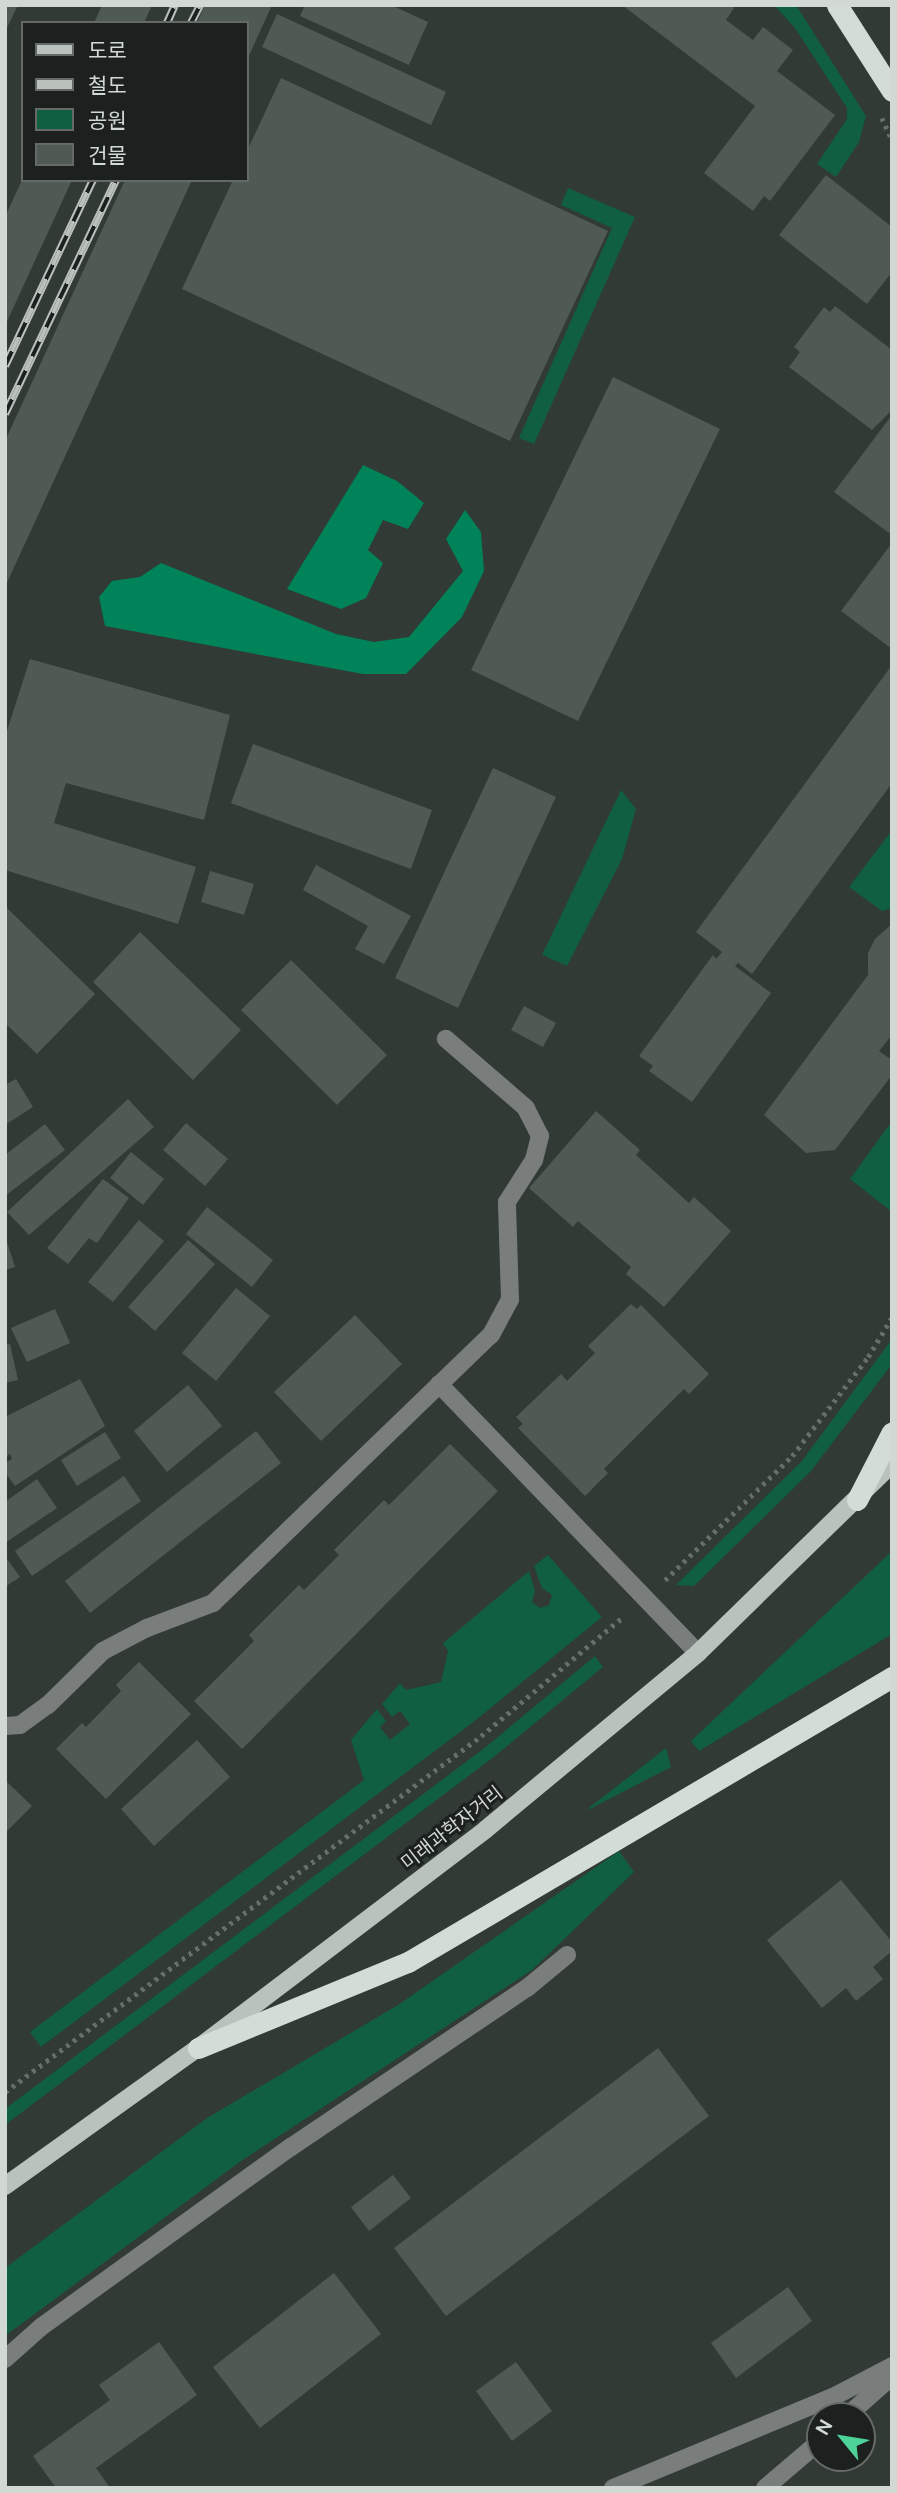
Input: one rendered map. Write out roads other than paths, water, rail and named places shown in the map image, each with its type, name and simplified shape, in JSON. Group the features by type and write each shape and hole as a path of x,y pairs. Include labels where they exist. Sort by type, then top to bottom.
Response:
{"highway":[{"path":"837,5 892,90"},
{"path":"857,1500 892,1432"},
{"path":"198,2048 408,1962 892,1677"}],"main road":[{"name":"미래과학자거리","path":"5,2186 198,2048 485,1830 698,1653 892,1464"}],"street":[{"path":"5,1726 20,1725 47,1705 103,1651 147,1628 213,1602 491,1335 510,1300 508,1202 534,1160 540,1136 526,1108 446,1039"},
{"path":"439,1384 698,1653"},
{"path":"5,2358 41,2327 280,2155 527,1988 567,1955"},
{"path":"612,2488 833,2398 892,2366"},
{"path":"863,2402 892,2376"},
{"path":"765,2488 806,2453"}],"railway":[{"path":"168,21 175,5"},
{"path":"192,21 200,5"},
{"path":"5,366 92,182"},
{"path":"5,414 115,182"}]}
